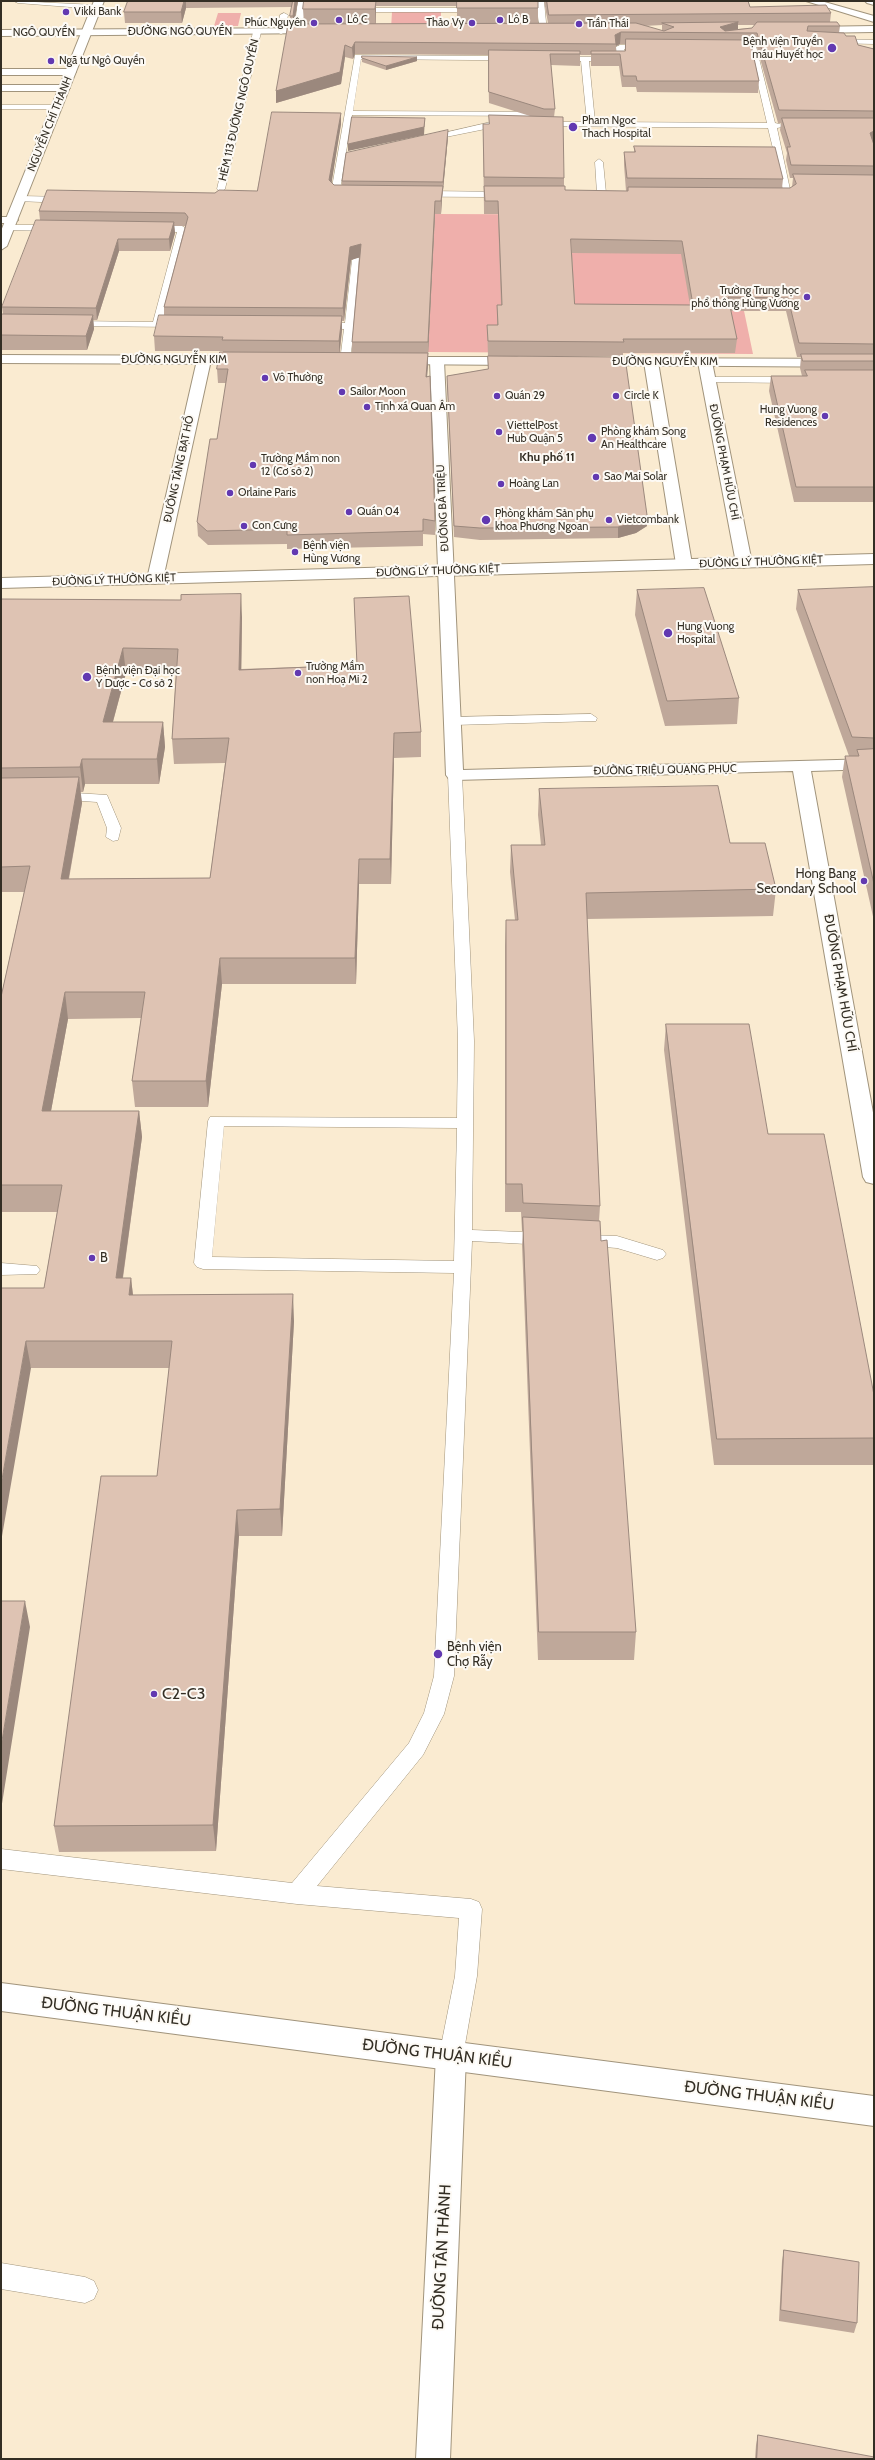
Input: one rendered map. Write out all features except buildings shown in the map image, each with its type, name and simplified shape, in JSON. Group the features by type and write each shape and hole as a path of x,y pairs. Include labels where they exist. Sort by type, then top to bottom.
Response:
{"street":[{"path":"811,1 874,19"},
{"path":"841,1 874,10"},
{"path":"870,1 874,2"},
{"path":"856,5 874,2"},
{"name":"NGUYỄN CHÍ THANH","path":"1,246 7,223 20,199 98,4"},
{"path":"802,30 874,29"},
{"name":"ĐƯỜNG NGÔ QUYỀN","path":"87,32 328,31"},
{"name":"NGÔ QUYỀN","path":"1,33 87,32"},
{"path":"1,72 71,72"},
{"path":"1,88 64,88"},
{"name":"ĐƯỜNG NGUYỄN KIM","path":"1,359 259,360"},
{"name":"ĐƯỜNG TĂNG BẠT HỔ","path":"156,579 204,360"},
{"path":"330,361 360,361"},
{"path":"383,361 532,361"},
{"name":"ĐƯỜNG BÀ TRIỆU","path":"437,361 455,775"},
{"name":"ĐƯỜNG NGUYỄN KIM","path":"580,362 874,363"},
{"path":"651,362 684,564"},
{"name":"ĐƯỜNG PHẠM HỮU CHÍ","path":"705,362 744,563"},
{"name":"ĐƯỜNG LÝ THƯỜNG KIỆT","path":"1,583 874,559"},
{"name":"ĐƯỜNG TRIỆU QUANG PHỤC","path":"455,775 874,764"},
{"name":"ĐƯỜNG PHẠM HỮU CHÍ","path":"801,766 870,1135 874,1177"},
{"name":"ĐƯỜNG THUẬN KIỀU","path":"1,1997 874,2111"},
{"name":"ĐƯỜNG TÂN THÀNH","path":"433,2459 451,2056"}],"lane":[{"path":"18,1 98,4"},
{"path":"298,32 305,10 302,1"},
{"path":"540,1 537,9 544,31"},
{"path":"345,10 382,13 451,13 488,10"},
{"path":"281,32 284,15"},
{"path":"833,30 839,41"},
{"name":"HẺM 113 ĐƯỜNG NGÔ QUYỀN","path":"221,189 257,32"},
{"path":"662,38 684,39 687,48"},
{"path":"824,41 874,42"},
{"path":"620,47 753,48 772,126 774,150 790,182 789,197 336,193 345,156 349,113 358,57 585,59 621,59 620,47"},
{"path":"585,59 591,124"},
{"path":"1,107 57,107"},
{"path":"349,113 558,114"},
{"path":"502,124 503,114"},
{"path":"722,125 720,116 786,117"},
{"path":"416,140 491,124 517,124"},
{"path":"532,124 796,126"},
{"path":"599,162 602,195"},
{"path":"20,199 75,200"},
{"path":"7,223 62,228"},
{"path":"142,229 182,229 156,324"},
{"path":"345,361 357,260"},
{"path":"64,324 187,325"},
{"path":"311,325 349,326"},
{"path":"708,380 805,380"},
{"path":"453,721 591,718"},
{"path":"297,1894 416,1749 434,1714 444,1676 464,1235 466,1041 455,775"},
{"path":"44,797 102,798 114,828 112,837"},
{"path":"463,1267 203,1264 216,1121 464,1123"},
{"path":"464,1235 617,1242 657,1254"},
{"path":"1,1269 31,1270"},
{"path":"1,1859 297,1894 471,1909 466,1976 451,2056"},
{"path":"1,2276 85,2290"}],"shaded area":[{"path":"392,12 441,12 441,29 391,29"},
{"path":"218,13 241,13 238,26 214,26"},
{"path":"435,214 724,215 753,354 428,352"}],"place":[{"name":"Vikki Bank","path":"66,12"},
{"name":"Lô C","path":"339,20"},
{"name":"Lô B","path":"500,20"},
{"name":"Phúc Nguyên","path":"314,23"},
{"name":"Thảo Vy","path":"472,23"},
{"name":"Trần Thái","path":"579,24"},
{"name":"Bệnh viện Truyền máu Huyết học","path":"832,48"},
{"name":"Ngã tư Ngô Quyền","path":"51,61"},
{"name":"Pham Ngoc Thach Hospital","path":"573,127"},
{"name":"Trường Trung học phổ thông Hùng Vương","path":"807,297"},
{"name":"Vô Thường","path":"265,378"},
{"name":"Sailor Moon","path":"342,392"},
{"name":"Quán 29","path":"497,396"},
{"name":"Circle K","path":"616,396"},
{"name":"Tịnh xá Quan Âm","path":"367,407"},
{"name":"Hung Vuong Residences","path":"825,416"},
{"name":"ViettelPost Hub Quận 5","path":"499,432"},
{"name":"Phòng khám Song An Healthcare","path":"592,438"},
{"name":"Trường Mầm non 12 (Cơ sở 2)","path":"253,465"},
{"name":"Sao Mai Solar","path":"596,477"},
{"name":"Hoàng Lan","path":"501,484"},
{"name":"Orlaine Paris","path":"230,493"},
{"name":"Quán 04","path":"349,512"},
{"name":"Phòng khám Sản phụ khoa Phương Ngoan","path":"486,520"},
{"name":"Vietcombank","path":"609,520"},
{"name":"Con Cưng","path":"244,526"},
{"name":"Bệnh viện Hùng Vương","path":"295,552"},
{"name":"Hung Vuong Hospital","path":"668,633"},
{"name":"Trường Mầm non Hoạ Mi 2","path":"298,673"},
{"name":"Bệnh viện Đại học Y Dược - Cơ sở 2","path":"87,677"},
{"name":"Hong Bang Secondary School","path":"864,881"},
{"name":"B","path":"92,1258"},
{"name":"Bệnh viện Chợ Rẫy","path":"438,1654"},
{"name":"C2-C3","path":"154,1694"}],"district":[{"name":"Khu phố 11","path":"547,457"}]}
